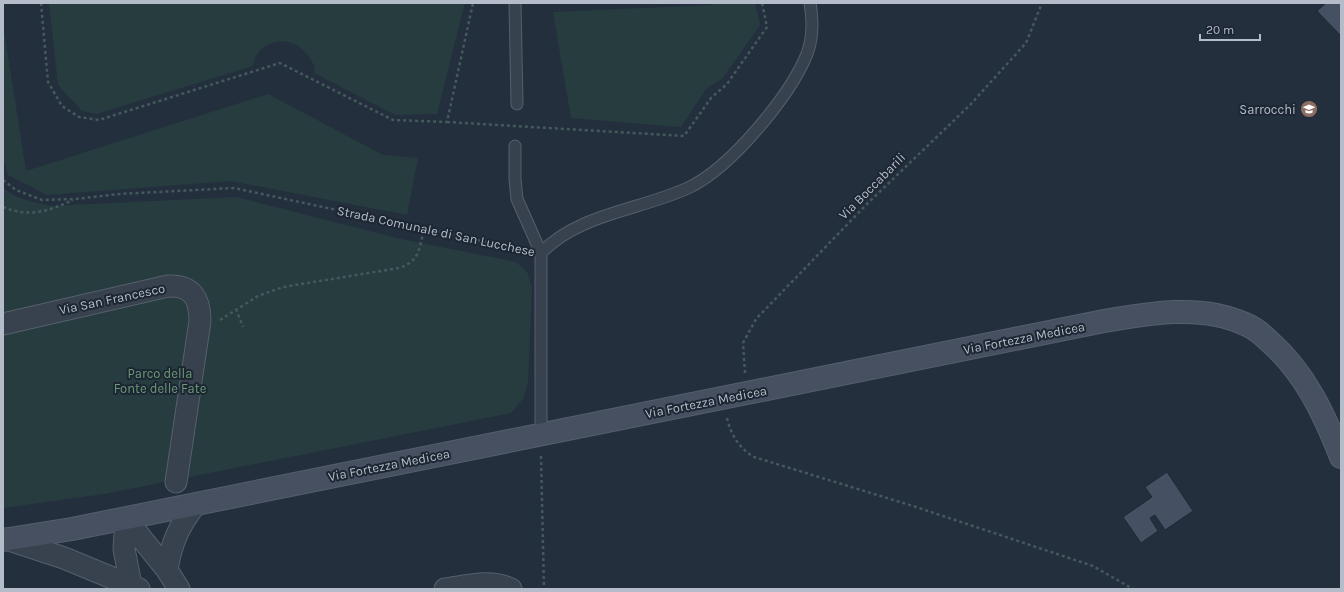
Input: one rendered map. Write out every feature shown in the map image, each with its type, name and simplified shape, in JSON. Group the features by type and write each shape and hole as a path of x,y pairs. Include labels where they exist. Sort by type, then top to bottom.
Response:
{"main road":[{"name":"Via Fortezza Medicea","path":"4,540 42,535 126,519 1115,319 1164,313 1199,313 1235,320 1251,326 1286,357 1303,379 1318,404 1341,457"}],"street":[{"name":"Via San Francesco","path":"3,324 145,291 176,286 185,288 195,297 198,303 200,321 199,333 176,482"},
{"path":"167,570 170,551 176,532 196,504"},
{"path":"126,519 167,570 179,589"},
{"path":"126,519 124,549 135,587"},
{"path":"4,540 64,558 135,587"},
{"path":"445,589 490,584 504,586 511,589"}],"lane":[{"path":"515,3 517,104"},
{"path":"515,146 515,179 517,199 541,253 561,237 587,224 689,187 708,176 727,160 770,112 796,76 807,53 810,39 812,17 810,3"},
{"name":"Strada Comunale di San Lucchese","path":"541,253 541,435"},
{"name":"Via San Francesco","path":"170,509 176,482"}],"path":[{"path":"41,3 48,82 62,106 78,117 98,120 280,63 394,120 684,136 711,98 727,84 767,27 762,3"},
{"path":"447,122 473,3"},
{"name":"Via Boccabarili","path":"748,393 742,351 745,338 756,319 867,204 970,105 1026,43 1042,3"},
{"name":"Strada Comunale di San Lucchese","path":"3,180 16,190 42,200 234,188 541,253"},
{"path":"3,208 15,212 38,213 50,210 75,199"},
{"path":"199,333 258,296 283,287 406,266 412,263 417,257 424,229"},
{"path":"236,309 243,327"},
{"path":"725,398 726,413 731,433 739,445 754,457 913,506 1093,566 1133,589"},
{"path":"541,435 544,589"}],"green space":[{"path":"49,3 465,3 437,114 395,115 314,73 315,67 304,51 294,44 281,41 274,42 262,49 258,53 253,66 96,114 82,111 58,85"},
{"path":"712,3 755,3 760,25 723,78 706,89 681,127 571,118 553,12 712,5"},
{"path":"3,24 26,171 268,94 383,155 418,158 407,215 230,181 47,195 8,175 3,157"},
{"name":"Parco della Fonte delle Fate","path":"3,187 18,197 50,206 236,197 401,239 516,262 527,272 532,287 528,383 523,399 511,413 104,494 3,508"}],"building":[{"path":"1326,3 1341,3 1341,36 1317,11"},
{"path":"1167,472 1193,511 1165,530 1155,515 1150,518 1158,531 1141,543 1123,517 1152,497 1145,487"}],"place":[{"name":"Sarrocchi","path":"1309,109"}]}
